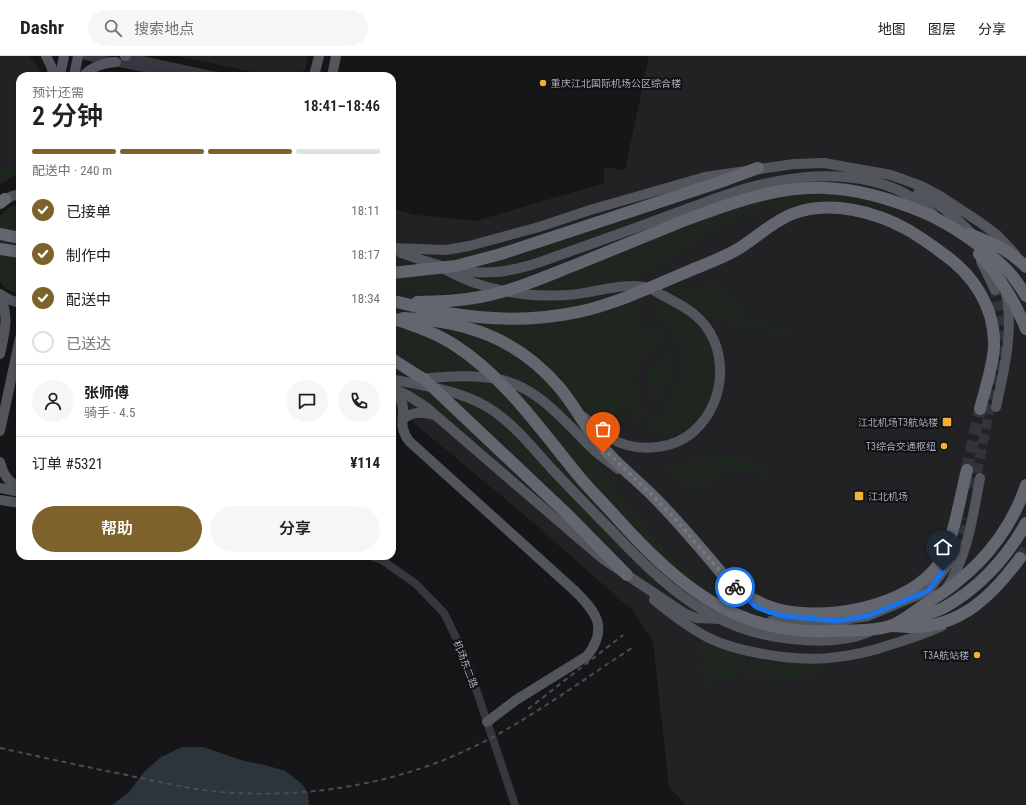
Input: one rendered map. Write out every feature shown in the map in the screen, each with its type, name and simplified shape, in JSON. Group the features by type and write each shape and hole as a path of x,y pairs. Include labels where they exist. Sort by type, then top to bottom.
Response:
{"highway":[{"path":"396,273 456,266 501,254 764,168"},
{"path":"396,301 447,302 482,297 523,286 700,215 749,198 808,188 845,189 885,198 912,207 937,218 1005,267 1017,281 1026,296"},
{"path":"396,301 439,312 505,320 545,318 580,312 649,288 737,250 776,223 792,214 808,209 820,208 838,208 866,213 910,231 957,263 973,281 984,300 991,319 994,347 980,409"},
{"path":"954,229 1002,247 1026,268"},
{"path":"954,229 990,266 1008,292 1026,329"},
{"path":"0,234 16,237"},
{"path":"0,249 16,251"},
{"path":"396,318 419,319 459,326 503,341 521,352 539,366 559,386 596,438 602,453 652,495 692,537 729,582 737,589 770,607 797,612 826,613 868,607 902,595 918,585 931,574 940,562 950,538 967,470"},
{"path":"396,320 437,335 456,345 492,374 539,427 578,475 645,549 670,573 698,594 719,607 748,620 792,629 817,631 877,629 938,610 965,594 984,579 1003,558 1026,523"},
{"path":"396,362 425,380 567,514 627,575"},
{"path":"892,625 958,581 984,557 1005,530 1022,497 1026,485"},
{"path":"892,625 921,627 945,621 965,612 983,601 1010,572 1020,558"}],"main road":[{"path":"46,56 53,72"},
{"path":"61,72 64,56"},
{"path":"75,72 78,56"},
{"path":"315,72 319,56"},
{"path":"321,72 324,56"},
{"path":"333,72 336,56"},
{"path":"87,72 99,65 123,58"},
{"path":"396,249 446,250 469,246 539,227 590,210 705,177 794,164 824,163 891,175 921,186 940,196 998,235 1026,271"},
{"path":"764,168 824,170 851,173 896,184 930,198 974,236 989,253 999,271 1007,298 1008,321 1006,356 996,406"},
{"path":"438,266 494,273 514,270 596,243 725,195 775,181 809,177 853,178 889,187 920,203 937,218"},
{"path":"930,198 951,220 971,245 984,266 995,290"},
{"path":"396,250 438,266 486,288 521,294 567,295 626,286 649,288 680,304 695,315 706,327 716,344 720,370 716,399 708,414 695,430 686,437 650,448 632,446 618,442 605,435 578,411"},
{"path":"0,294 16,302"},
{"path":"0,297 5,310 6,319 0,354"},
{"path":"0,431 16,357"},
{"path":"396,384 478,377 498,379 509,382 532,393 544,401 602,453 632,446"},
{"path":"396,384 450,390 463,394 494,411 520,434 640,561 669,587 697,607 724,622 749,631 776,638 805,641 834,640 854,637 877,629"},
{"path":"396,386 434,415 603,558 684,613 696,618 807,623 837,621 868,616 928,591 950,562"},
{"path":"396,389 402,399 403,432 416,449 574,591 589,605 596,616 598,628 596,640 587,656 516,700 487,722"},
{"path":"403,419 410,414 418,412 434,415"},
{"path":"0,462 4,475 16,485"},
{"path":"896,643 904,633 918,622 940,598 953,578 965,548 980,478"},
{"path":"0,488 16,491"},
{"path":"0,500 16,502"},
{"path":"627,575 656,601 688,626 710,638 740,649 777,657 806,659 831,659 863,654 929,632 969,613 1002,585"},
{"path":"737,589 756,607 769,612 784,616 837,621"}],"street":[{"path":"85,56 123,58 195,72"},
{"path":"123,58 170,72"},
{"name":"机场东二路","path":"382,560 416,584 444,613 465,656 515,805"}],"shaded area":[{"path":"0,56 28,56 35,63 40,72 16,72 16,169 0,165"},
{"path":"177,56 308,56 305,70 302,72 253,72"},
{"path":"649,56 1026,56 1026,805 686,805 669,787 653,642 634,612 528,518 396,409 396,210 416,215 476,221 604,183 604,167 625,170"},
{"path":"0,165 16,169 16,174 0,184"},
{"path":"827,193 877,199 901,209 877,203 860,201 792,204 735,219 697,242 667,263 626,281 554,291 523,290 725,211 751,203 798,194"},
{"path":"16,205 16,293 5,288 0,282 0,216 10,207"},
{"path":"675,206 582,243 510,267 474,268 450,255 488,247 500,262"},
{"path":"396,259 476,289 455,293 424,293 396,290"},
{"path":"538,270 515,280 495,286 464,275 489,278 507,278"},
{"path":"721,282 723,289 729,296 742,301 745,318 794,331 792,335 787,336 710,319 693,305 667,292 682,288"},
{"path":"629,289 581,306 549,312 501,315 448,307 476,304 506,298 554,302 575,300"},
{"path":"628,300 643,300 638,326 649,330 653,323 662,328 670,339 645,358 636,372 635,378 637,389 651,416 629,424 632,409 621,407 614,436 595,422 557,375 534,352 500,334 471,323 441,315 501,323"},
{"path":"659,300 662,300 661,307 668,308 671,303 684,311 695,321 710,343 714,356 715,369 714,383 709,398 703,411 697,418 690,425 682,429 651,436 648,422 660,413 670,401 676,388 680,373 679,351 675,341 667,329 654,316"},
{"path":"396,324 427,336 448,347 482,373 425,372 404,354 396,349"},
{"path":"435,326 497,342 541,372 588,436 542,393 525,382 503,375 468,343"},
{"path":"671,351 671,380 665,393 656,405 647,386 647,372 658,360"},
{"path":"479,382 514,388 531,397 565,424 594,458 671,556 692,576 739,605 709,617 699,616 686,610 646,579 614,550 517,455 469,411 458,417 567,520 451,420 405,385 449,392 493,413 605,529 613,525 561,471 530,434 497,406 477,395 439,383"},
{"path":"707,453 768,464 767,477 724,468 721,484 711,483 692,492 657,467 697,458"},
{"path":"706,641 741,654 743,661 736,678 710,681 711,696 703,688 701,683 700,647"},
{"path":"752,659 822,664 822,676 771,682 770,676 751,678 752,683 747,684 745,678 749,661"},
{"path":"182,747 203,747 244,761 285,771 302,784 308,793 309,805 112,805 129,792 144,772 161,757"}],"tunnel":[{"path":"974,488 1001,352 1001,322 995,290"},
{"path":"967,470 980,409"},
{"path":"950,562 965,530 967,519"},
{"path":"1020,558 1026,549"}],"railway":[{"path":"528,709 623,635"},
{"path":"0,748 164,783 221,792 265,794 326,790 386,779 443,760 471,748 513,726 632,648"}],"way so far":[{"path":"603,453 607,452 652,495 692,537 729,582 735,587"}],"place":[{"name":"重庆江北国际机场公区综合楼","path":"543,83"},
{"name":"江北机场T3航站楼","path":"947,422"},
{"name":"T3综合交通枢纽","path":"944,446"},
{"name":"江北机场","path":"859,496"},
{"name":"T3A航站楼","path":"977,655"}],"route":[{"path":"735,587 756,607 769,612 806,619 837,621 868,616 928,591 943,571"}]}
